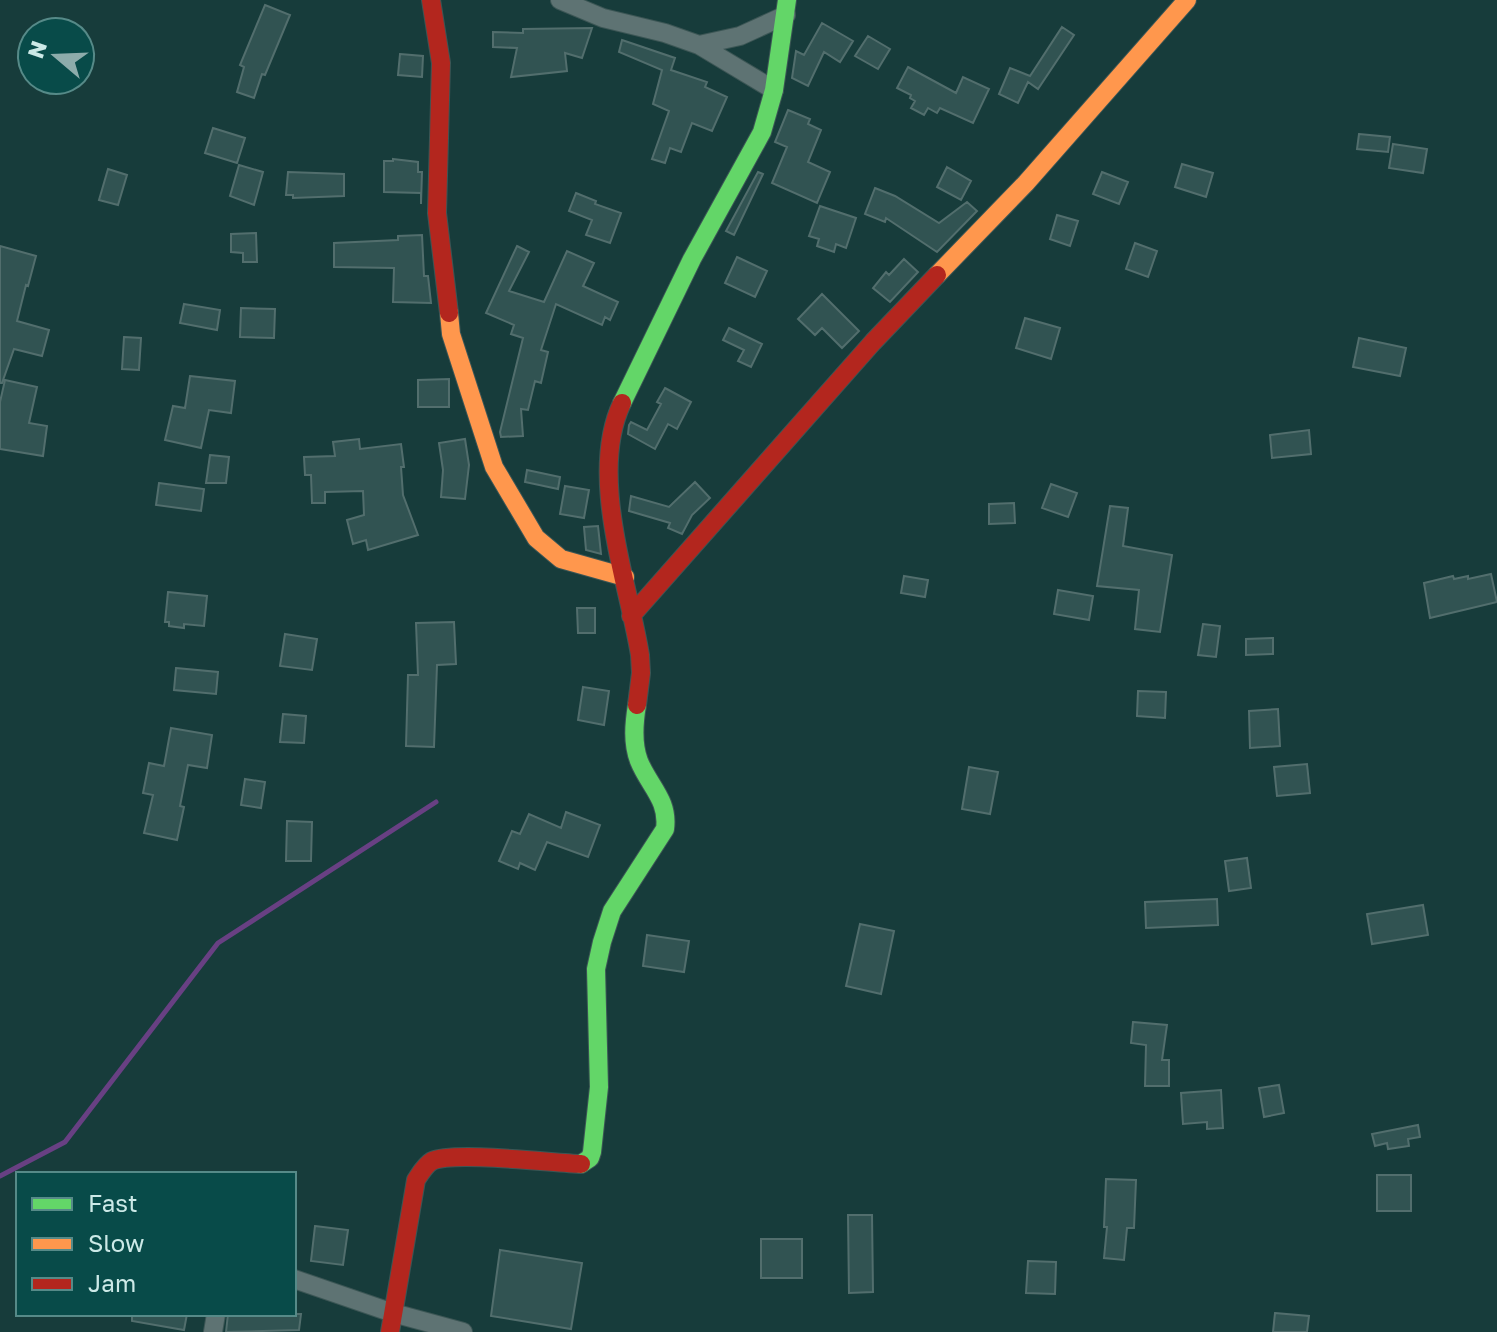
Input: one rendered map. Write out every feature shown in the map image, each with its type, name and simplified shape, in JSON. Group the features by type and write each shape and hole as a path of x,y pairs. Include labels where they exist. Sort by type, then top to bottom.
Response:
{"street":[{"path":"431,0 441,63 437,213 451,334 494,467 536,538 561,559 625,577"},
{"path":"560,0 603,18 699,45 774,90"},
{"path":"631,616 873,342 1026,183 1187,0"},
{"path":"699,45 740,36 786,7"},
{"path":"390,1332 416,1180 424,1168 436,1160 459,1158 581,1164 590,1158 592,1152 599,1087 596,969 602,942 612,911 665,829 668,817 666,804 637,757 634,743 632,730 642,662 631,616 608,468 609,446 614,420 692,259 762,132 774,90 786,7"},
{"path":"296,1280 393,1313 463,1332"}],"building":[{"path":"265,5 290,15 254,98 237,92 244,67 240,65"},
{"path":"822,23 853,41 840,62 824,52 808,86 792,78 796,51 804,55"},
{"path":"1062,27 1074,35 1038,89 1028,82 1018,103 999,94 1010,68 1030,76"},
{"path":"592,28 582,58 565,53 567,71 511,77 517,48 493,47 493,32"},
{"path":"868,36 890,49 878,69 855,56"},
{"path":"622,40 675,58 671,70 707,82 705,87 727,97 712,131 692,123 681,152 670,148 665,163 652,159 669,111 653,104 662,70 619,52"},
{"path":"400,54 423,56 422,77 398,75"},
{"path":"908,67 956,93 963,77 989,89 973,123 940,108 937,113 928,108 924,115 911,108 915,101 910,98 911,95 897,88"},
{"path":"788,110 810,119 808,124 821,130 808,162 830,172 817,203 772,183 787,147 775,142"},
{"path":"213,128 245,138 237,163 205,153"},
{"path":"1359,134 1390,137 1388,152 1357,149"},
{"path":"1393,144 1427,149 1423,173 1389,168"},
{"path":"384,161 418,162 418,172 422,172 421,204 421,193 384,192"},
{"path":"1182,164 1213,173 1206,197 1175,187"},
{"path":"239,165 263,172 254,205 230,196"},
{"path":"947,167 971,181 961,200 937,187"},
{"path":"108,169 127,175 118,205 99,200"},
{"path":"288,172 344,174 344,196 293,198 293,195 286,195"},
{"path":"758,172 763,174 734,235 726,231"},
{"path":"1102,172 1128,182 1119,204 1093,194"},
{"path":"875,188 895,196 939,223 967,202 977,211 937,252 886,218 885,222 865,214"},
{"path":"576,193 621,213 610,243 586,235 592,220 569,211"},
{"path":"820,206 856,218 846,248 836,244 834,252 817,246 819,239 809,236"},
{"path":"1057,215 1078,221 1070,246 1050,239"},
{"path":"256,233 257,262 243,262 243,253 231,252 231,234"},
{"path":"422,235 424,276 428,276 431,303 393,302 394,268 334,267 334,243 398,240 398,236"},
{"path":"1135,243 1157,251 1148,277 1126,269"},
{"path":"0,246 36,256 17,321 49,330 42,356 14,349 2,383 0,383"},
{"path":"517,246 529,252 509,291 544,302 567,251 594,263 583,286 618,302 610,320 605,317 602,325 556,304 541,350 548,352 541,383 535,381 528,410 521,409 523,436 501,437 523,338 511,334 514,325 486,313"},
{"path":"737,257 767,271 755,297 725,283"},
{"path":"904,259 918,272 890,302 873,288 886,272 889,275"},
{"path":"822,294 859,331 842,348 822,328 815,335 798,319"},
{"path":"184,304 220,310 217,330 180,323"},
{"path":"241,308 275,309 274,338 240,337"},
{"path":"1025,318 1060,328 1051,359 1016,348"},
{"path":"729,328 762,344 751,367 738,361 744,350 723,340"},
{"path":"124,337 141,338 139,370 122,369"},
{"path":"1359,338 1406,348 1400,376 1353,367"},
{"path":"190,376 235,381 231,413 209,410 201,448 165,440 173,406 185,408"},
{"path":"449,379 449,407 418,407 418,380"},
{"path":"5,380 37,387 29,423 47,426 43,456 0,449 0,402"},
{"path":"665,388 691,402 677,429 668,424 655,449 628,434 629,425 631,422 647,430 661,404 657,402"},
{"path":"1309,430 1311,454 1272,458 1270,435"},
{"path":"359,439 360,449 401,444 403,495 418,535 368,550 366,540 353,544 347,520 364,515 363,491 325,492 325,503 312,503 311,475 305,475 304,457 335,456 333,442"},
{"path":"465,439 469,465 465,499 441,497 443,470 439,443"},
{"path":"210,455 229,457 226,483 206,483"},
{"path":"527,470 560,477 558,489 525,482"},
{"path":"695,482 710,498 692,515 682,534 668,528 670,523 629,511 631,496 669,507"},
{"path":"159,483 204,489 201,511 156,505"},
{"path":"1051,484 1077,493 1068,517 1042,508"},
{"path":"565,486 589,490 584,518 560,514"},
{"path":"1014,503 1015,523 989,524 989,504"},
{"path":"1110,506 1128,508 1123,546 1172,555 1160,632 1135,629 1139,590 1097,586"},
{"path":"598,526 601,554 586,550 584,527"},
{"path":"1491,574 1497,602 1430,618 1424,583 1453,576 1454,579 1468,576 1468,579"},
{"path":"904,576 928,580 925,597 901,593"},
{"path":"1058,590 1093,596 1089,620 1054,614"},
{"path":"168,592 207,596 204,626 169,626 169,622 165,622"},
{"path":"577,608 595,608 595,633 578,633"},
{"path":"454,622 456,664 437,665 434,747 406,746 408,675 418,675 416,623"},
{"path":"1203,624 1220,626 1216,657 1198,655"},
{"path":"285,634 317,639 312,670 280,666"},
{"path":"1273,638 1273,654 1246,655 1246,639"},
{"path":"176,668 218,672 216,694 174,690"},
{"path":"583,687 609,691 604,725 578,720"},
{"path":"1138,691 1166,692 1165,718 1137,716"},
{"path":"1278,709 1280,746 1250,748 1249,711"},
{"path":"283,714 306,716 304,743 280,742"},
{"path":"171,728 212,735 207,768 188,765 177,840 144,833 153,795 143,793 149,763 164,766"},
{"path":"1307,764 1310,793 1277,796 1274,767"},
{"path":"969,767 998,772 990,814 962,809"},
{"path":"245,779 265,782 261,808 241,805"},
{"path":"566,812 600,825 588,857 547,842 535,870 520,863 518,869 499,861 512,831 520,834 529,814 561,828"},
{"path":"287,821 312,822 311,861 286,861"},
{"path":"1247,858 1251,888 1229,891 1225,861"},
{"path":"1217,899 1218,925 1146,928 1145,902"},
{"path":"1423,905 1428,935 1372,944 1367,914"},
{"path":"860,924 894,931 881,994 846,986"},
{"path":"647,935 689,941 684,972 643,966"},
{"path":"1133,1022 1167,1025 1162,1060 1169,1060 1169,1086 1145,1086 1146,1045 1131,1043"},
{"path":"1279,1085 1284,1113 1264,1117 1259,1088"},
{"path":"1221,1090 1223,1128 1207,1129 1207,1122 1183,1124 1181,1093"},
{"path":"1418,1125 1420,1137 1408,1139 1409,1146 1388,1149 1387,1143 1375,1146 1372,1134"},
{"path":"1377,1175 1411,1175 1411,1211 1377,1211"},
{"path":"1106,1179 1136,1180 1134,1228 1127,1228 1124,1260 1104,1258"},
{"path":"848,1215 872,1215 873,1292 849,1293"},
{"path":"315,1226 348,1230 343,1265 311,1261"},
{"path":"761,1239 802,1239 802,1278 761,1278"},
{"path":"500,1250 582,1263 571,1329 491,1316"},
{"path":"1028,1261 1056,1262 1055,1294 1026,1293"},
{"path":"1275,1313 1309,1316 1307,1332 1273,1332"},
{"path":"301,1314 299,1330 226,1332 228,1316"},
{"path":"132,1316 187,1316 184,1330 132,1321"}],"waterway":[{"path":"0,1176 65,1142 218,943 436,802"}],"traffic: fast":[{"path":"622,403 692,259 762,132 774,90 787,0"},
{"path":"581,1164 590,1158 592,1152 599,1087 596,969 602,942 612,911 665,829 661,801 643,770 635,747 637,705"}],"traffic: slow":[{"path":"937,275 1026,183 1187,0"},
{"path":"449,313 451,334 494,467 536,538 561,559 625,577"}],"traffic: jam":[{"path":"431,0 441,63 437,213 449,313"},
{"path":"631,616 873,342 937,275"},
{"path":"622,403 613,431 609,462 610,495 620,562 640,655 637,705"},
{"path":"390,1332 416,1180 429,1163 460,1157 581,1164"}]}
